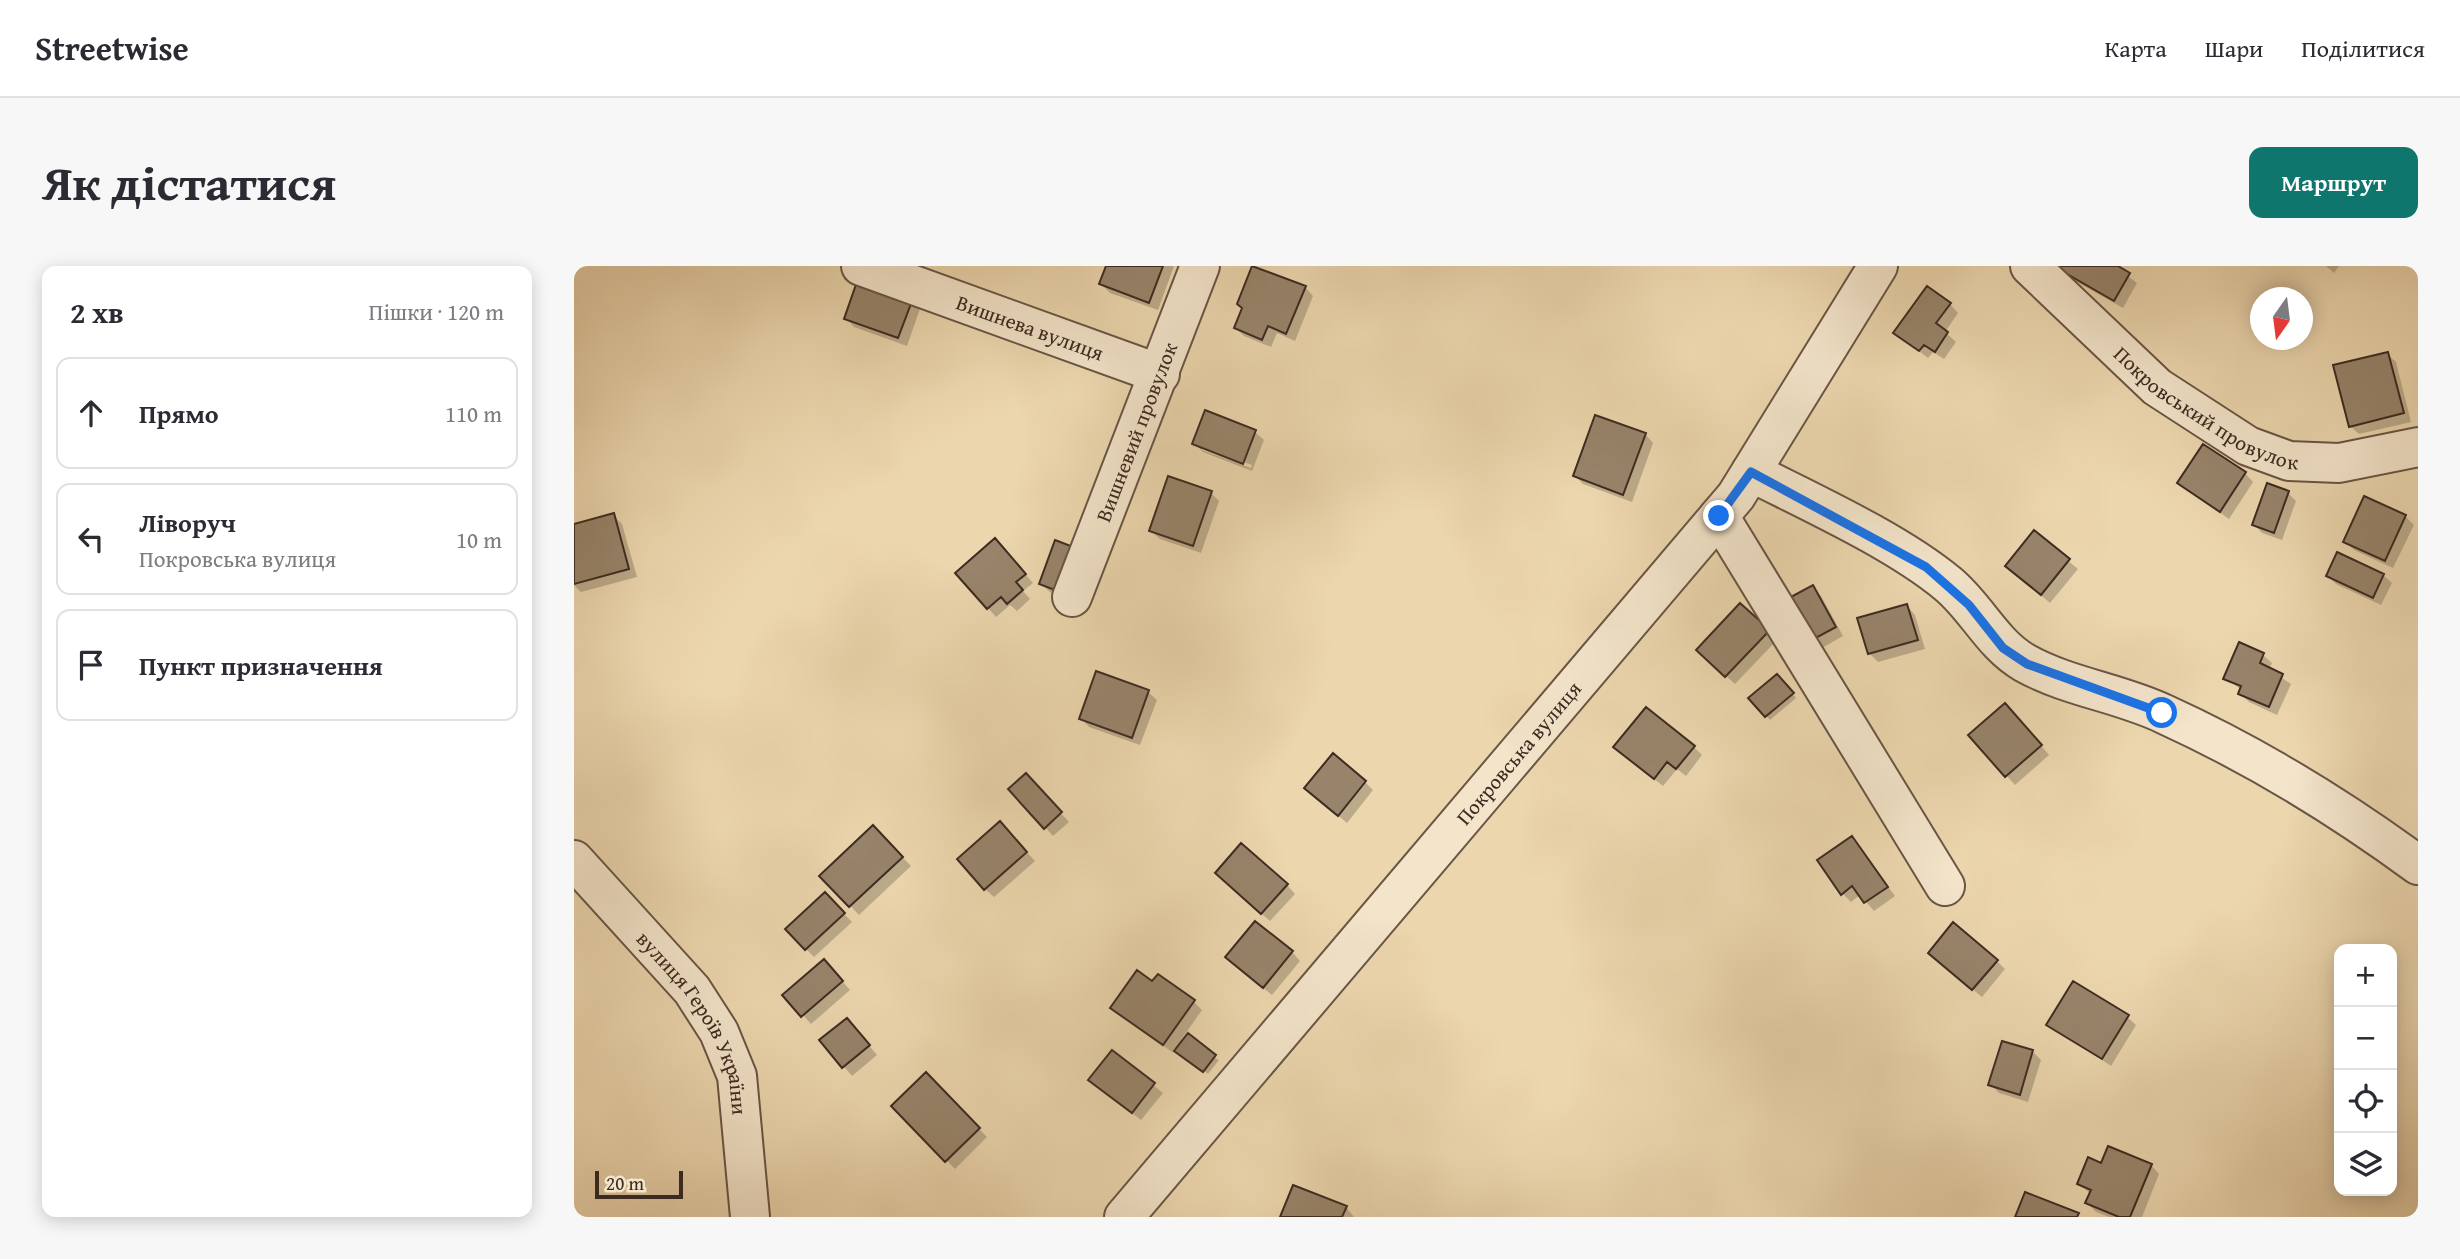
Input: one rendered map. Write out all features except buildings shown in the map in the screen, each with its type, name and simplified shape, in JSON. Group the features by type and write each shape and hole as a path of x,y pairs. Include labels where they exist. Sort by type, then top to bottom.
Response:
{"street":[{"name":"Вишнева вулиця","path":"861,266 1160,374"},
{"name":"Вишневий провулок","path":"1072,597 1200,266"},
{"name":"Покровська вулиця","path":"1124,1217 1719,516 1751,472 1878,266"},
{"name":"Покровський провулок","path":"2030,266 2157,387 2248,446 2289,461 2339,463 2418,447"},
{"path":"1751,472 1926,567 1969,605 2003,648 2027,664 2162,713 2241,752 2358,821 2418,865"},
{"path":"1719,516 1945,886"},
{"name":"вулиця Героїв України","path":"574,860 692,990 719,1031 737,1076 750,1217"}],"route":[{"path":"1719,516 1751,472 1926,567 1969,605 2003,648 2027,664 2162,713"}]}
